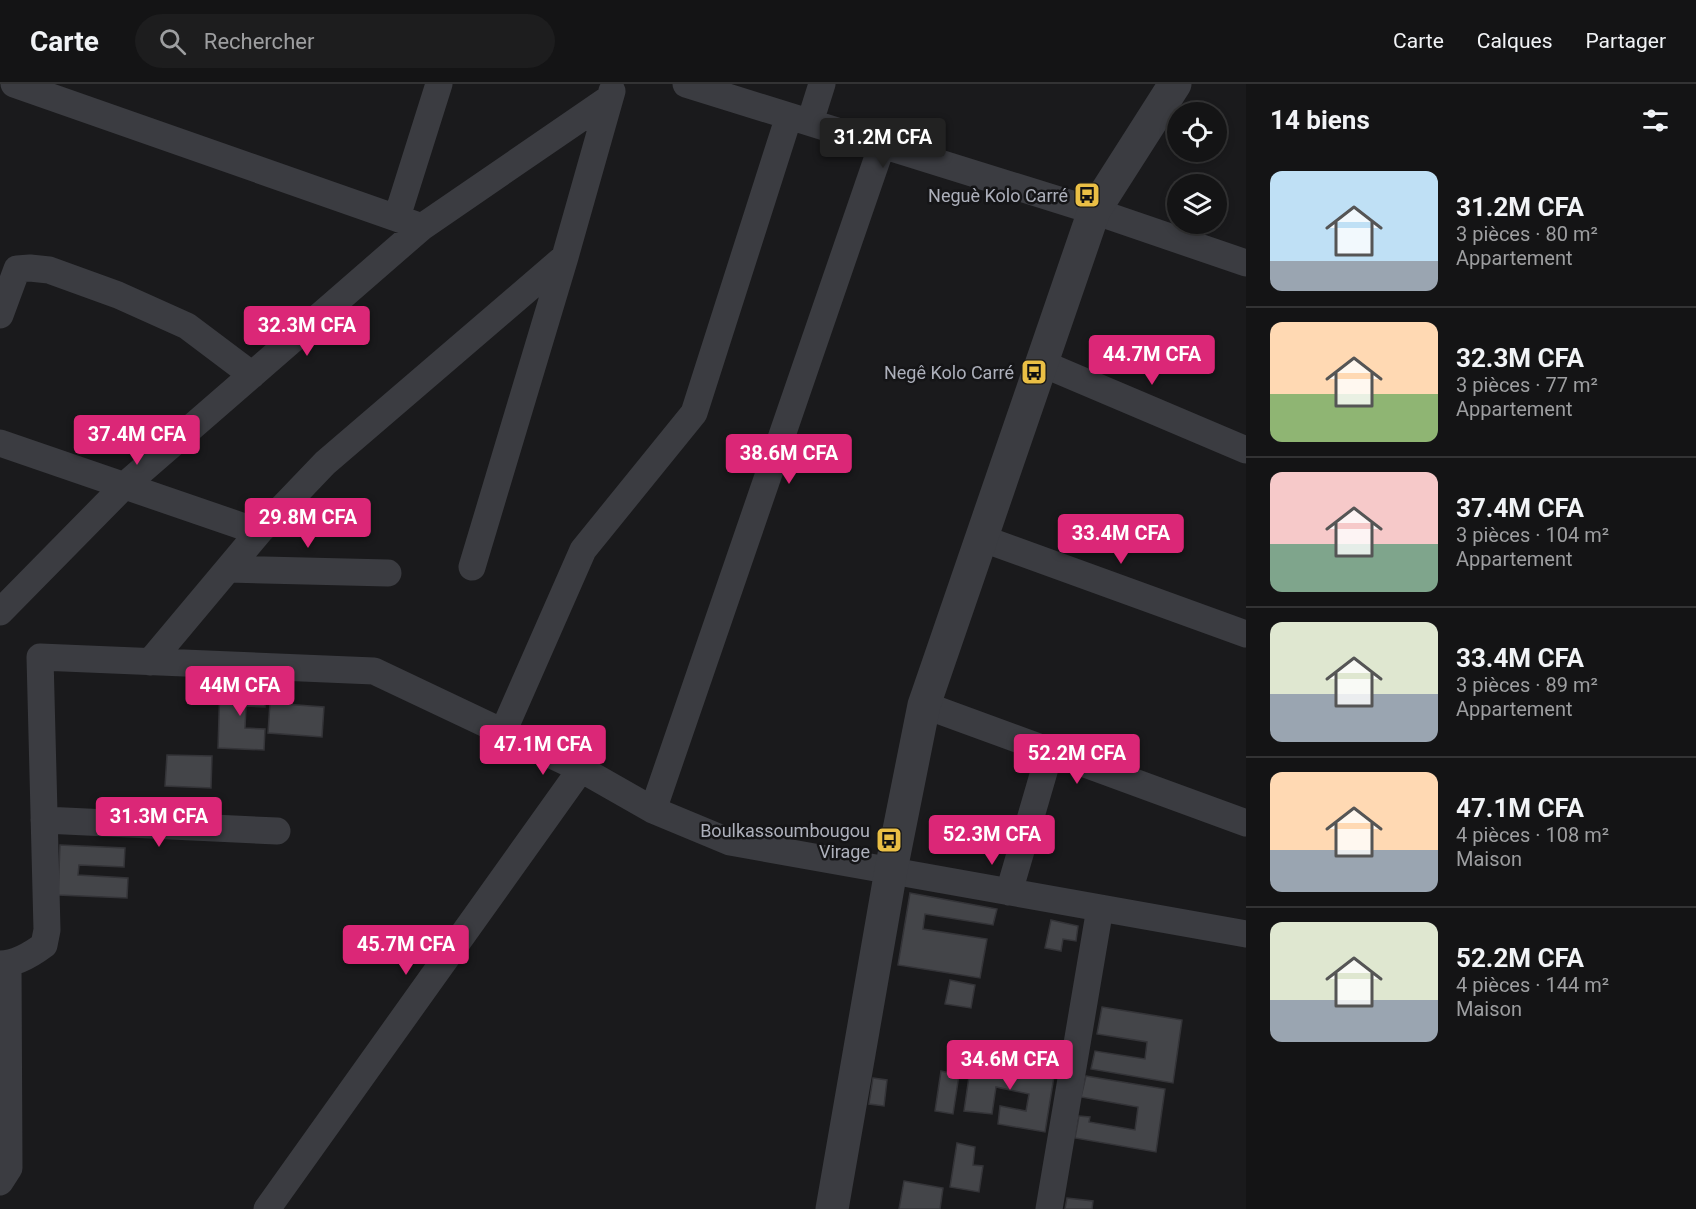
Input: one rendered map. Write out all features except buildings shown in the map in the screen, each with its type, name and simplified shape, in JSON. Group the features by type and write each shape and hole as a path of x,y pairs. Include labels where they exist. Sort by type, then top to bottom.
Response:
{"street":[{"path":"14,84 422,227"},
{"path":"397,217 440,84"},
{"path":"686,84 1094,211 1246,263"},
{"path":"503,732 583,550 694,412 800,119 822,84"},
{"path":"832,1209 891,870 924,705 1094,211 1175,84"},
{"path":"0,612 124,486 422,227 612,91"},
{"path":"472,567 566,257 612,91"},
{"path":"653,810 882,145"},
{"path":"150,662 259,532 325,463 566,257"},
{"path":"0,315 17,269 49,270 118,295 187,326 252,375"},
{"path":"1041,363 1246,450"},
{"path":"0,443 259,532"},
{"path":"981,538 1246,634"},
{"path":"228,569 388,573"},
{"path":"0,1182 9,1168 4,964 34,952 44,945 47,930 40,657 374,671 581,769 653,810 730,842 1246,934"},
{"path":"924,705 1246,823"},
{"path":"1009,892 1050,751"},
{"path":"267,1209 581,769"},
{"path":"44,820 277,831"},
{"path":"1049,1209 1100,908"}],"place":[{"name":"Neguè Kolo Carré","path":"1087,195"},
{"name":"Negê Kolo Carré","path":"1034,372"},
{"name":"Boulkassoumbougou Virage","path":"889,840"}]}
